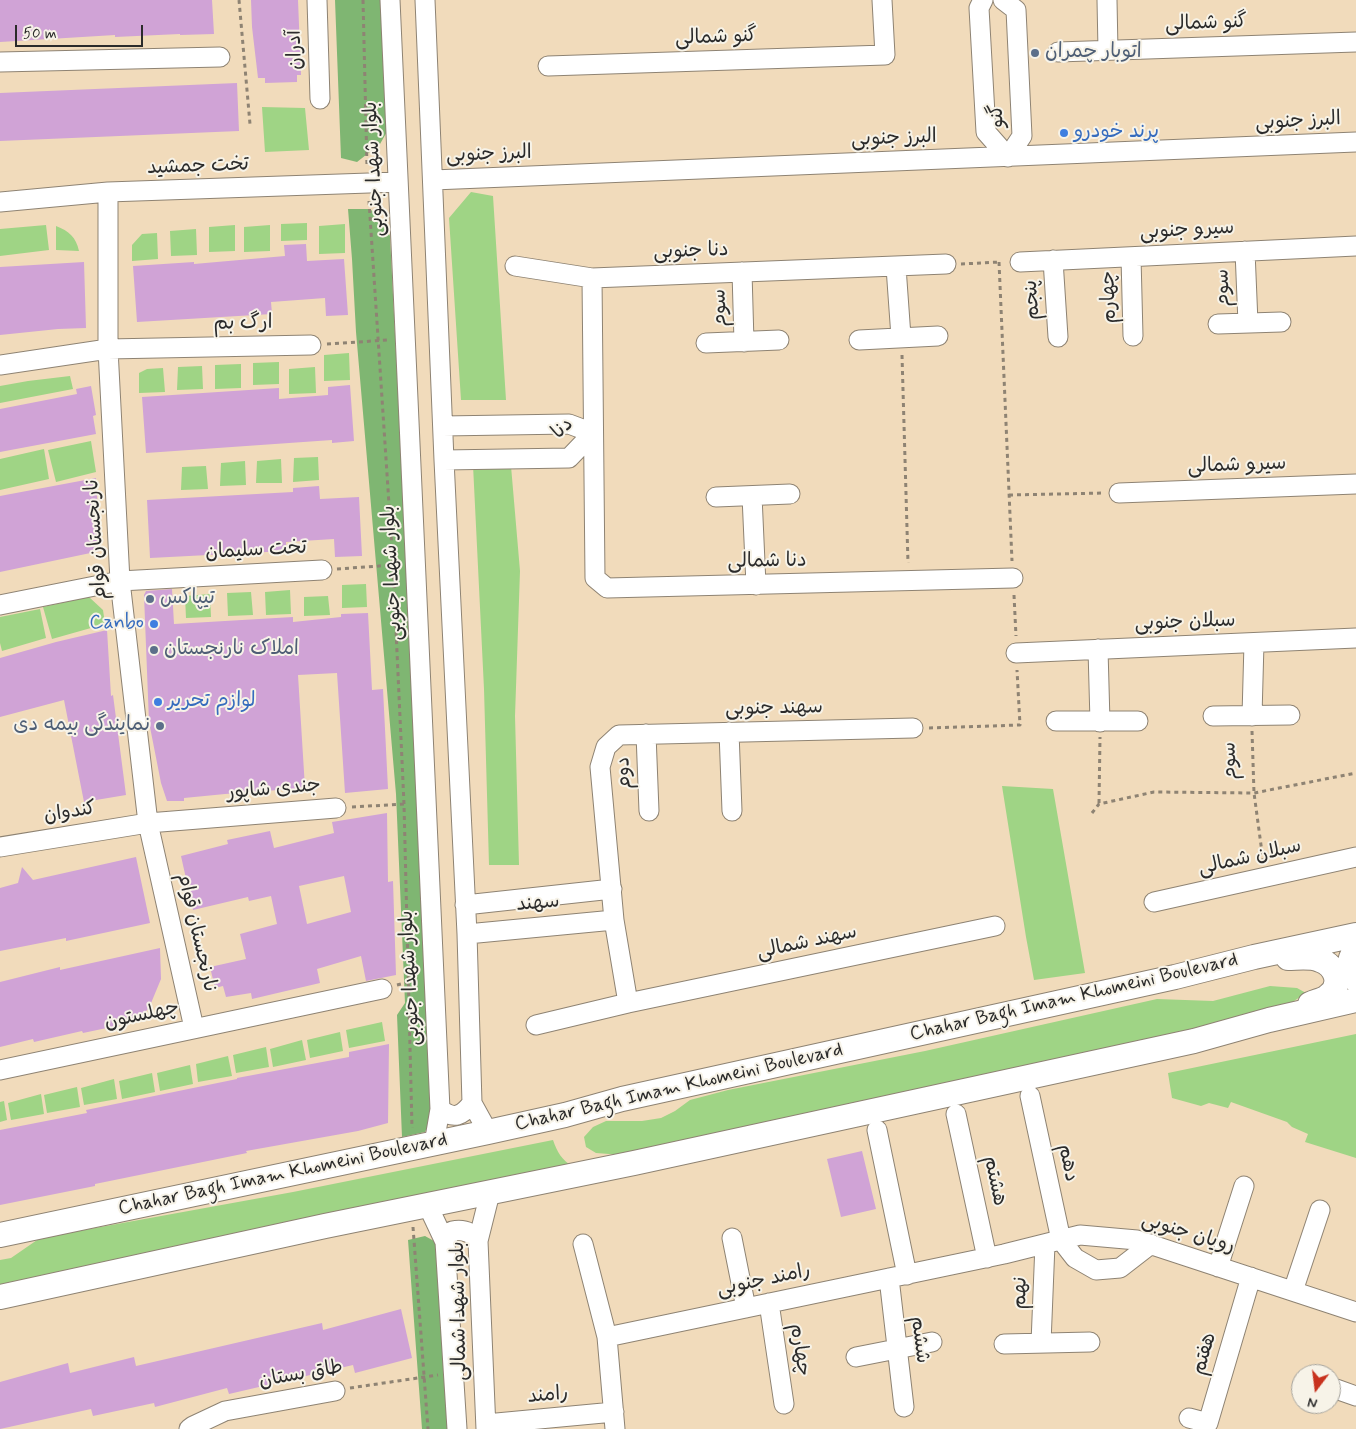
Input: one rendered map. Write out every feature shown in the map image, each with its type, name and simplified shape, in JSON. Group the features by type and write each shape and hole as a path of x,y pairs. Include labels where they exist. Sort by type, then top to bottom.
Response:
{"main road":[{"name":"Chahar Bagh Imam Khomeini Boulevard","path":"0,1234 488,1132 565,1115 622,1098 1175,978 1254,957 1356,935"},
{"path":"1356,949 1350,957 1349,966 1356,980"},
{"path":"1254,957 1317,959 1328,964 1337,979 1336,988 1328,996 1269,1020"},
{"path":"0,1297 1194,1041 1269,1020 1356,1000"}],"street":[{"name":"آدران","path":"317,0 320,99"},
{"name":"بلوار شهدا جنوبی","path":"390,0 440,1109 423,1146"},
{"path":"425,0 444,460 467,934 472,1103 488,1132"},
{"name":"گنو شمالی","path":"548,66 885,55 882,0"},
{"name":"گنو","path":"983,0 979,8 986,132 1008,157 1022,136 1016,10 1003,0"},
{"path":"1107,0 1108,50"},
{"name":"گنو شمالی","path":"1058,52 1356,42"},
{"path":"0,62 220,56"},
{"name":"البرز جنوبی","path":"433,180 1356,142"},
{"name":"تخت جمشید","path":"0,202 108,192 398,182"},
{"name":"نارنجستان قوام","path":"108,192 108,349 120,580 148,823 194,1028"},
{"name":"سیرو جنوبی","path":"1020,262 1356,246"},
{"name":"سوم","path":"1245,251 1248,323"},
{"name":"چهارم","path":"1131,257 1134,336"},
{"name":"پنجم","path":"1053,260 1058,337"},
{"name":"دنا جنوبی","path":"515,266 592,278 946,264"},
{"path":"896,267 901,337"},
{"name":"سوم","path":"742,272 744,342"},
{"path":"592,278 593,433"},
{"path":"1218,324 1281,322"},
{"path":"859,340 938,336"},
{"path":"706,344 779,340"},
{"name":"ارگ بم","path":"0,365 108,349 311,345"},
{"name":"دنا","path":"443,426 569,424 593,433 569,458 444,460"},
{"name":"دنا شمالی","path":"593,433 595,578 607,588 1013,578"},
{"name":"سیرو شمالی","path":"1119,493 1356,484"},
{"path":"716,497 790,494"},
{"path":"752,496 756,585"},
{"name":"تخت سلیمان","path":"0,606 120,580 322,570"},
{"name":"سبلان جنوبی","path":"1016,653 1356,638"},
{"name":"سوم","path":"1252,716 1254,642"},
{"path":"1098,649 1100,722"},
{"path":"1213,716 1290,715"},
{"path":"1056,722 1138,722"},
{"name":"سهند جنوبی","path":"612,890 600,767 606,747 619,735 913,728"},
{"path":"730,732 732,811"},
{"name":"دوم","path":"646,734 649,811"},
{"name":"جندی شاپور","path":"148,823 336,808"},
{"name":"کندوان","path":"0,847 148,823"},
{"name":"سبلان شمالی","path":"1154,902 1356,857"},
{"path":"612,890 614,920 628,1003"},
{"name":"سهند","path":"465,904 612,890"},
{"name":"سهند","path":"467,934 614,920"},
{"name":"سهند شمالی","path":"536,1025 628,1003 995,926"},
{"name":"چهلستون","path":"0,1070 382,989"},
{"name":"دهم","path":"1030,1096 1053,1242"},
{"path":"440,1109 445,1114 454,1116 463,1113 472,1103"},
{"name":"هشتم","path":"956,1114 995,1256"},
{"path":"877,1130 898,1276"},
{"path":"1218,1266 1244,1186"},
{"name":"بلوار شهدا شمالی","path":"486,1426 478,1241 490,1193"},
{"name":"بلوار شهدا شمالی","path":"420,1207 445,1242 457,1429"},
{"path":"1293,1292 1320,1210"},
{"path":"445,1242 452,1231 459,1230 474,1235 478,1241"},
{"name":"رویان جنوبی","path":"995,1256 1080,1235 1137,1240 1356,1312"},
{"path":"732,1238 746,1308"},
{"path":"1053,1242 1096,1270 1120,1268 1151,1244"},
{"name":"نهم","path":"1041,1343 1053,1242"},
{"path":"582,1244 607,1337 607,1421"},
{"name":"رامند جنوبی","path":"607,1337 995,1256"},
{"name":"ششم","path":"898,1276 898,1349 904,1407"},
{"name":"هفتم","path":"1189,1418 1208,1423 1251,1277"},
{"name":"چهارم","path":"769,1304 784,1404"},
{"path":"856,1357 932,1342"},
{"path":"1004,1344 1090,1342"},
{"name":"طاق بستان","path":"189,1429 225,1411 335,1391"},
{"path":"1341,1391 1356,1396"},
{"name":"رامند","path":"486,1426 607,1421"}],"path":[{"path":"239,0 250,124"},
{"path":"363,0 368,184 393,565 423,1146"},
{"path":"913,728 1020,725 999,262"},
{"path":"946,264 1020,262"},
{"path":"901,337 908,581"},
{"path":"311,345 378,341"},
{"path":"1009,495 1119,493"},
{"name":"تخت سلیمان","path":"322,570 393,565"},
{"name":"سوم","path":"1252,716 1254,793 1265,877"},
{"path":"1092,813 1099,804 1100,722"},
{"path":"1099,804 1154,792 1254,793 1356,772"},
{"name":"جندی شاپور","path":"336,808 404,804"},
{"path":"420,1207 424,1377 428,1429"},
{"name":"طاق بستان","path":"335,1391 424,1377"}],"green space":[{"path":"335,0 386,0 392,123 380,144 357,162 341,158"},
{"path":"262,107 305,108 309,150 265,152"},
{"path":"471,192 493,196 506,400 461,400 449,218"},
{"path":"348,209 370,209 383,221 390,236 434,1101 432,1117 425,1132 402,1137 397,1015 405,1003 396,794 356,332"},
{"path":"307,223 307,240 281,241 281,224"},
{"path":"345,224 345,253 319,254 319,226"},
{"path":"46,225 49,250 0,256 0,229"},
{"path":"235,225 235,251 209,252 209,227"},
{"path":"270,225 270,251 244,252 244,227"},
{"path":"56,226 71,235 79,251 56,250"},
{"path":"196,229 197,255 171,256 170,231"},
{"path":"157,233 158,259 132,261 132,245 142,234"},
{"path":"349,353 350,380 324,381 324,355"},
{"path":"279,362 279,384 253,385 253,363"},
{"path":"241,364 241,388 215,389 215,365"},
{"path":"202,366 203,389 177,390 178,367"},
{"path":"315,367 316,393 289,394 289,369"},
{"path":"163,368 165,392 139,393 139,373 147,369"},
{"path":"70,376 73,389 0,403 0,386"},
{"path":"91,441 96,472 56,482 48,450"},
{"path":"44,449 49,479 0,490 0,459"},
{"path":"318,457 319,480 293,482 294,458"},
{"path":"281,459 282,483 256,483 257,461"},
{"path":"245,461 246,485 220,486 221,463"},
{"path":"473,465 511,466 520,571 515,716 519,865 489,865 484,689"},
{"path":"206,466 208,489 181,490 182,467"},
{"path":"366,584 367,607 342,608 342,585"},
{"path":"290,590 291,614 266,615 265,592"},
{"path":"251,592 253,615 228,616 227,593"},
{"path":"210,594 211,617 186,618 185,596"},
{"path":"328,596 330,615 304,616 304,597"},
{"path":"89,597 103,610 105,624 52,639 43,607"},
{"path":"40,609 46,638 2,651 0,643 0,617"},
{"path":"1002,786 1053,789 1085,973 1034,980"},
{"path":"1270,986 1297,988 1306,993 1291,1003 1252,1015 635,1156 596,1153 586,1147 584,1137 593,1127 606,1121 642,1121 661,1118 690,1100 728,1090 925,1051 1157,999 1213,1001"},
{"path":"382,1022 385,1041 349,1048 346,1030"},
{"path":"340,1032 343,1051 310,1058 307,1040"},
{"path":"1356,1034 1356,1158 1305,1142 1308,1134 1292,1127 1287,1122 1231,1102 1228,1108 1209,1103 1201,1106 1172,1098 1168,1073"},
{"path":"302,1040 306,1060 273,1067 270,1049"},
{"path":"266,1047 269,1067 236,1073 233,1055"},
{"path":"228,1056 232,1076 198,1082 196,1064"},
{"path":"190,1065 193,1084 160,1091 157,1073"},
{"path":"152,1073 155,1092 122,1099 119,1081"},
{"path":"114,1079 117,1099 84,1105 81,1088"},
{"path":"77,1087 80,1107 47,1113 44,1095"},
{"path":"41,1094 44,1114 11,1120 8,1103"},
{"path":"4,1101 7,1120 0,1122 0,1102"},
{"path":"553,1140 560,1155 573,1167 0,1289 0,1260 11,1258 40,1238 293,1192"},
{"path":"425,1236 434,1241 440,1250 451,1429 422,1429 408,1240"}],"building":[{"path":"0,0 212,0 214,34 115,37 115,35 0,42"},
{"path":"251,0 298,0 301,75 297,75 297,82 265,83 265,78 258,78"},
{"path":"237,83 239,131 0,141 0,93"},
{"path":"306,244 307,261 344,259 348,315 326,316 325,298 271,302 272,314 137,322 133,266 194,262 194,264 285,256 284,245"},
{"path":"84,262 86,328 0,335 0,267"},
{"path":"350,385 354,441 332,443 332,440 146,453 142,397 279,388 279,399 328,395 328,387"},
{"path":"91,386 96,415 93,416 96,434 0,452 0,409 77,394 76,389"},
{"path":"96,478 100,551 0,572 0,496"},
{"path":"319,486 320,499 359,497 362,556 335,557 334,539 286,542 286,551 150,558 147,500 293,492 293,488"},
{"path":"172,589 174,624 293,617 293,622 341,617 341,614 368,613 372,690 383,689 388,789 345,793 337,673 298,675 305,788 184,798 184,801 167,801 161,783 149,722 144,595 146,591"},
{"path":"107,630 111,696 113,695 126,795 84,802 64,700 0,717 0,658"},
{"path":"387,813 388,882 393,881 396,975 366,981 361,956 317,969 320,983 252,999 251,993 226,997 223,986 215,988 210,967 246,959 240,934 277,924 271,896 249,901 248,897 193,910 181,856 228,844 227,840 270,831 274,848 334,833 332,822","holes":["344,876 351,912 307,924 299,886"]},
{"path":"136,857 150,923 66,941 66,938 0,951 0,888 18,883 22,867 33,880"},
{"path":"160,948 161,979 149,1008 135,1022 34,1042 33,1039 0,1047 0,982 60,967 60,970"},
{"path":"389,1044 388,1123 358,1131 246,1151 247,1153 0,1205 0,1130 87,1113 86,1110 237,1078 349,1057 349,1052"},
{"path":"862,1151 876,1209 841,1217 827,1159"},
{"path":"401,1309 412,1358 355,1373 353,1365 229,1394 227,1388 155,1407 154,1403 93,1416 91,1409 0,1429 0,1382 68,1363 70,1373 134,1357 136,1366 322,1323 323,1330"}],"place":[{"name":"اتوبار چمران","path":"1035,53"},
{"name":"پرند خودرو","path":"1064,133"},
{"name":"تیپاکس","path":"150,599"},
{"name":"Canbo","path":"154,624"},
{"name":"املاک نارنجستان","path":"154,650"},
{"name":"لوازم تحریر","path":"158,702"},
{"name":"نمایندگی بیمه دی","path":"160,726"}]}
